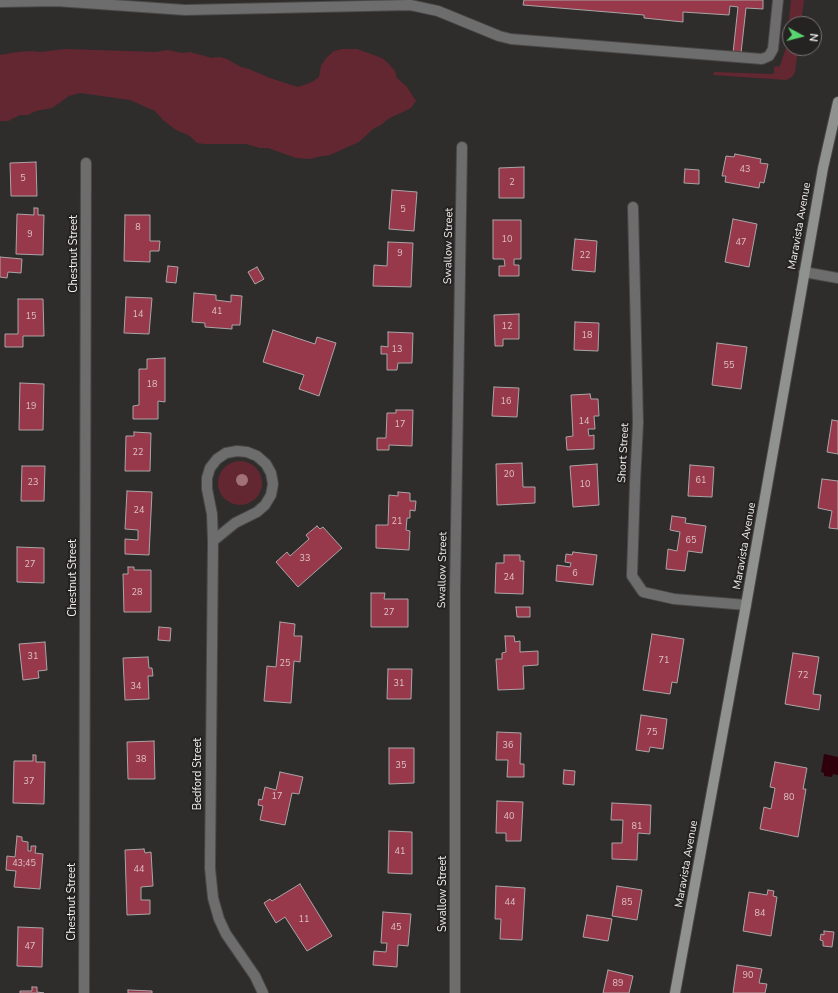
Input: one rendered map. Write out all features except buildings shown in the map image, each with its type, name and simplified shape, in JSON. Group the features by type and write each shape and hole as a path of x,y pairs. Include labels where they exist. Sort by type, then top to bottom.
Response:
{"main road":[{"name":"Maravista Avenue","path":"675,993 746,605 823,168 838,102"}],"street":[{"path":"0,2 56,2 185,10 410,5 438,11 498,36 511,39 762,59 769,56 773,49 778,0"},
{"name":"Swallow Street","path":"455,993 455,591 462,146"},
{"name":"Chestnut Street","path":"84,993 86,163"},
{"name":"Short Street","path":"633,207 638,423 632,576 643,592 674,599 746,605"},
{"path":"804,272 838,278"},
{"name":"Bedford Street","path":"213,541 235,523 257,512 265,505 271,495 273,484 271,474 266,464 257,456 247,452 237,451 226,453 217,459 210,468 207,478 206,489 212,514 213,541 210,876 213,898 219,919 226,934 255,976 263,993"}],"shaded area":[{"path":"791,0 804,0 802,16 789,16"},
{"path":"66,49 155,52 168,50 182,53 190,52 212,58 219,57 227,59 241,67 298,87 312,82 319,77 321,66 326,58 334,51 342,49 357,49 382,58 388,63 395,71 397,78 407,87 416,101 411,108 388,119 373,129 359,142 330,155 311,159 296,158 268,148 260,148 246,144 197,143 190,136 176,130 163,120 155,111 130,100 80,93 69,96 52,108 36,111 28,115 20,115 8,121 0,121 0,55 17,52 40,52"},
{"path":"783,56 797,56 795,72 792,77 786,80 713,75 714,72 772,74 774,73 774,67 780,66"},
{"path":"236,461 244,461 249,462 256,467 261,474 261,492 256,499 249,504 236,505 228,502 221,495 218,487 218,479 221,471 228,464"},
{"path":"824,754 838,757 838,775 833,774 832,777 824,776 824,773 821,772"}]}
